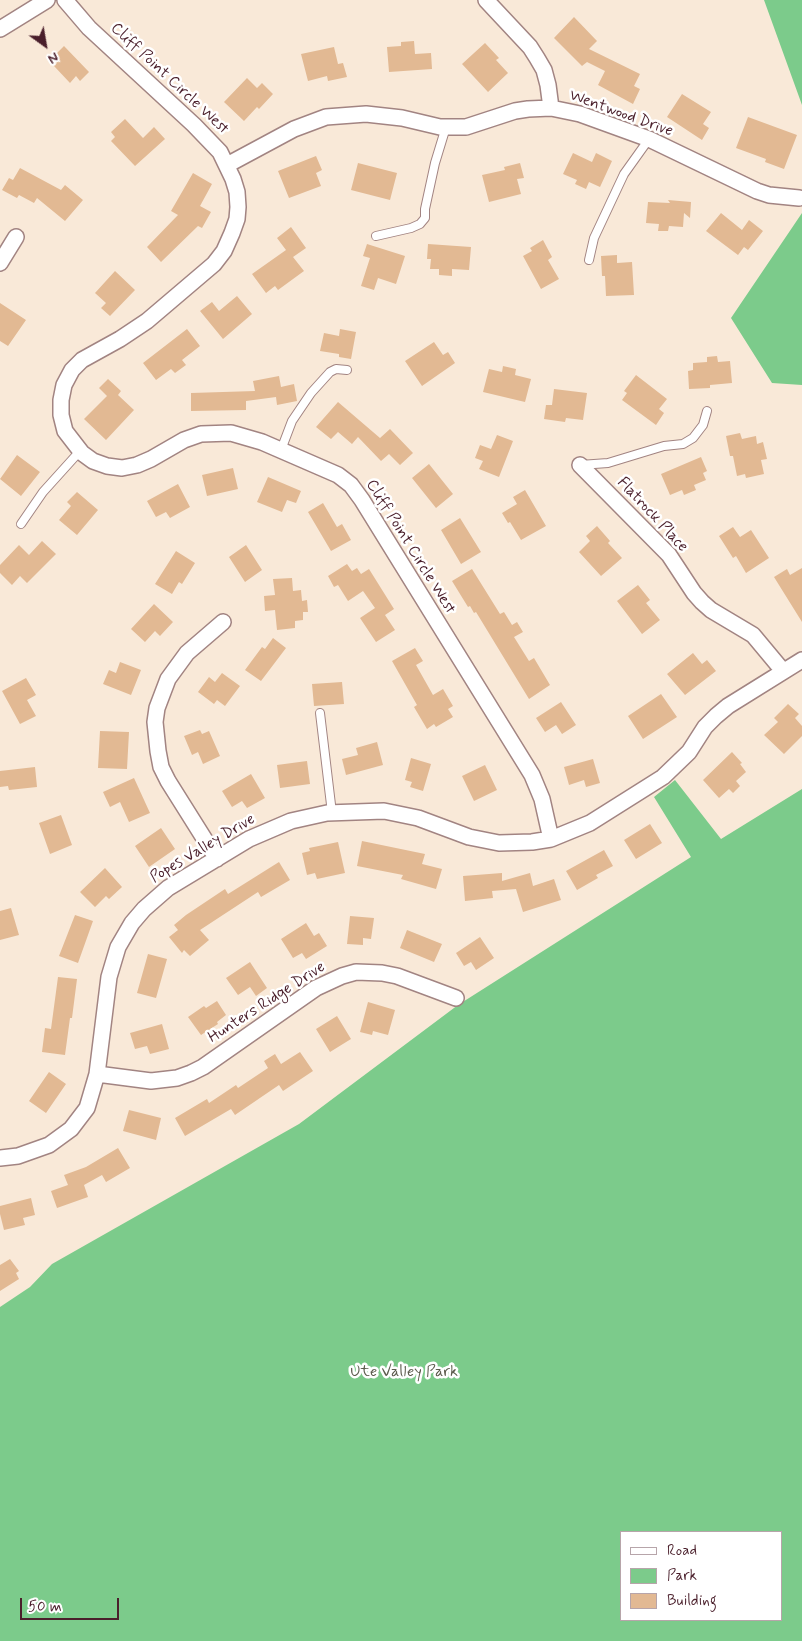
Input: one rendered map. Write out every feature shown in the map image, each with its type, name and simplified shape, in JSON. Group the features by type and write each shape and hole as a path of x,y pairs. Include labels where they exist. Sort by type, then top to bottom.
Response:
{"street":[{"path":"0,28 47,0"},
{"name":"Cliff Point Circle West","path":"65,0 89,28 210,140 220,152 227,165 237,192 237,219 228,242 214,264 147,320 120,339 82,360 72,370 64,385 61,400 65,431 80,451 93,461 107,466 122,468 136,465 151,459 184,440 201,434 231,432 254,439 338,474 351,485 362,500 532,775 542,799 551,839"},
{"path":"486,0 530,47 537,58 544,70 551,108"},
{"name":"Wentwood Drive","path":"227,165 294,129 326,118 347,114 382,115 446,127 466,127 528,109 551,108 580,114 649,139 757,191 769,195 799,198"},
{"path":"0,263 16,236"},
{"name":"Flatrock Place","path":"580,464 668,555 702,602 711,610 753,634 783,672"},
{"path":"217,858 168,781 158,751 155,722 157,708 168,679 187,653 223,622"},
{"name":"Popes Valley Drive","path":"0,1158 36,1151 54,1141 71,1129 87,1108 97,1074 110,977 118,947 132,923 155,898 217,858 249,839 290,821 332,813 384,811 418,818 469,837 499,843 524,843 551,839 590,823 663,777 689,752 705,728 716,716 728,706 802,660"},
{"name":"Hunters Ridge Drive","path":"97,1074 151,1081 177,1078 191,1073 203,1067 316,988 356,972 382,973 397,976 456,998"}],"lane":[{"path":"376,236 411,228 420,224 425,218 429,191 446,127"},
{"path":"589,260 594,238 624,174 649,139"},
{"path":"281,450 292,421 311,392 330,372 336,369 347,370"},
{"path":"580,464 608,464 664,446 683,444 693,438 703,425 707,411"},
{"path":"21,524 43,492 80,451"},
{"path":"320,713 332,813"}],"green space":[{"path":"764,0 802,0 802,105"},
{"path":"802,213 802,385 772,383 731,318"},
{"name":"Ute Valley Park","path":"675,780 721,839 802,789 802,1641 0,1641 0,1307 30,1287 52,1264 299,1124 458,1005 691,857 654,797"}],"building":[{"path":"574,17 597,41 589,49 640,74 634,86 640,89 633,104 598,85 605,71 587,62 582,66 554,38"},
{"path":"414,41 415,54 431,53 432,69 389,72 387,47 401,46 401,42"},
{"path":"485,43 499,58 496,60 508,73 488,92 462,64"},
{"path":"64,46 89,72 80,81 76,76 70,83 54,66 57,63 52,58"},
{"path":"334,47 338,64 343,63 347,77 328,81 327,76 308,81 301,54"},
{"path":"247,78 257,88 262,83 273,94 244,121 224,102"},
{"path":"682,94 711,112 703,124 709,128 702,140 667,117"},
{"path":"748,117 797,135 784,169 765,162 766,159 736,148"},
{"path":"125,119 143,138 154,127 165,139 135,166 111,141 115,137 111,132"},
{"path":"573,153 592,162 596,153 612,161 600,187 589,182 586,189 575,184 577,180 563,174"},
{"path":"316,156 322,170 316,173 321,186 289,198 278,171"},
{"path":"358,163 397,173 390,200 351,190"},
{"path":"520,163 524,178 517,179 521,194 489,202 482,175 505,170 504,167"},
{"path":"20,168 61,190 65,185 83,200 65,221 37,198 34,203 19,195 17,198 2,190 9,178 13,180"},
{"path":"193,173 212,184 200,206 211,212 202,228 198,226 161,262 147,247 178,215 171,211"},
{"path":"668,200 691,202 690,218 684,213 683,227 669,226 668,231 658,231 659,224 646,223 648,202 670,203"},
{"path":"721,213 742,230 749,220 763,231 748,250 744,247 738,255 706,231"},
{"path":"291,227 306,248 293,257 304,271 278,290 275,286 266,293 252,274 286,250 277,238"},
{"path":"543,240 552,257 548,260 559,279 541,289 523,256 532,251 530,248"},
{"path":"367,244 405,256 396,284 378,278 374,290 361,286 370,258 363,256"},
{"path":"428,244 471,247 469,270 452,269 452,276 439,275 439,269 430,269 431,259 427,259"},
{"path":"617,255 617,263 632,262 634,295 606,296 601,256"},
{"path":"115,271 135,290 110,316 101,308 106,303 95,293"},
{"path":"237,296 252,314 223,339 200,311 212,302 219,311"},
{"path":"0,303 26,320 8,346 0,341"},
{"path":"187,329 200,346 182,360 186,365 175,373 171,369 156,380 143,363"},
{"path":"340,329 356,332 351,359 339,357 339,354 320,351 324,333 339,336"},
{"path":"434,342 443,355 448,352 455,363 422,386 405,361"},
{"path":"717,356 718,362 730,361 732,383 710,385 710,388 689,389 688,371 693,370 693,363 707,362 707,357"},
{"path":"503,366 516,369 515,375 531,379 525,402 483,392 489,369 502,372"},
{"path":"636,375 667,399 659,409 664,413 656,425 622,400 627,393 624,391"},
{"path":"279,376 281,387 294,384 297,401 277,405 276,397 246,401 246,410 191,411 191,393 255,391 253,381"},
{"path":"108,379 121,391 118,395 134,410 106,440 84,419 107,396 99,388"},
{"path":"554,389 587,393 583,420 566,418 565,422 544,419 546,405 552,405"},
{"path":"338,402 380,438 390,429 413,453 400,465 389,454 381,461 358,437 352,444 338,432 331,439 316,427"},
{"path":"740,433 742,439 756,436 757,444 763,442 767,459 761,460 764,474 746,478 745,474 737,476 726,436"},
{"path":"497,435 513,441 499,477 479,469 483,461 475,458 480,445 491,449"},
{"path":"17,455 40,472 21,496 0,479"},
{"path":"701,457 707,471 703,473 706,480 694,485 696,490 684,495 682,490 670,495 661,474"},
{"path":"429,464 453,494 436,508 412,478"},
{"path":"233,468 238,489 207,496 202,475"},
{"path":"268,477 301,491 296,503 287,500 282,512 257,502"},
{"path":"178,484 190,507 170,518 166,512 156,517 147,501"},
{"path":"525,490 546,526 521,540 502,513 517,504 513,497"},
{"path":"77,492 98,510 77,535 59,520 71,506 67,502"},
{"path":"323,503 337,527 342,524 351,540 331,551 308,512"},
{"path":"460,518 481,552 461,564 441,530"},
{"path":"597,526 610,541 608,543 622,558 601,576 579,552 590,541 586,536"},
{"path":"733,527 740,537 751,530 769,558 746,573 736,556 733,558 719,536"},
{"path":"42,541 56,554 27,583 20,576 12,585 0,573 0,565 19,545 29,555"},
{"path":"246,545 262,570 245,582 229,557"},
{"path":"176,551 195,563 182,584 179,582 172,594 155,584"},
{"path":"347,564 352,571 357,568 361,574 369,569 394,609 385,615 395,630 376,642 360,618 375,608 363,591 348,601 338,585 334,587 328,576"},
{"path":"802,568 802,622 774,577 787,569 790,575"},
{"path":"472,569 500,614 504,612 512,625 517,622 523,632 514,637 529,661 534,658 550,685 529,699 476,612 474,613 470,606 468,607 452,581"},
{"path":"292,578 293,591 301,590 302,601 307,600 308,612 303,612 303,620 295,621 295,628 277,630 275,610 265,611 264,596 275,595 273,579"},
{"path":"638,585 650,600 646,603 660,620 642,634 617,601"},
{"path":"154,604 173,622 160,636 155,631 145,642 131,629"},
{"path":"273,638 286,648 261,681 245,670 262,647 265,649"},
{"path":"415,648 423,661 416,665 433,695 443,689 453,706 448,709 453,717 436,727 434,724 427,729 414,707 417,705 392,661"},
{"path":"693,653 702,664 707,660 716,671 685,695 667,674"},
{"path":"120,662 141,670 131,695 103,684 109,670 116,673"},
{"path":"222,673 240,686 225,706 217,700 214,704 198,692 209,677 215,682"},
{"path":"26,678 36,695 27,700 36,716 20,724 2,691"},
{"path":"342,682 344,704 314,706 312,684"},
{"path":"661,694 677,717 643,739 628,716"},
{"path":"561,702 576,725 562,734 556,725 545,732 536,718"},
{"path":"788,704 799,714 795,718 802,726 802,736 784,754 764,735 778,722 774,718"},
{"path":"200,730 202,734 209,731 220,756 203,764 198,752 192,755 184,736"},
{"path":"100,731 129,732 127,769 98,768"},
{"path":"377,742 383,765 346,775 342,759 358,755 356,748"},
{"path":"732,752 742,763 740,764 746,772 736,781 740,786 733,793 729,789 719,798 703,780"},
{"path":"411,758 431,764 423,791 410,787 412,782 405,780"},
{"path":"593,759 600,783 586,787 584,780 569,785 564,767"},
{"path":"307,761 310,784 280,788 277,765"},
{"path":"485,765 497,790 474,801 462,776"},
{"path":"35,767 37,787 9,790 8,786 0,787 0,771"},
{"path":"251,774 265,798 247,808 242,801 232,807 222,791"},
{"path":"134,778 150,813 129,822 120,802 110,807 103,792"},
{"path":"61,815 72,845 50,854 39,823"},
{"path":"650,824 662,843 636,859 624,840"},
{"path":"161,828 175,849 149,867 135,846"},
{"path":"362,841 425,854 422,864 442,869 436,889 401,879 403,875 357,866"},
{"path":"338,842 345,873 317,879 315,873 307,875 302,853 310,851 309,848"},
{"path":"604,850 613,866 596,875 598,878 577,890 566,871"},
{"path":"279,862 290,880 261,897 258,892 200,930 209,940 190,956 184,950 182,953 169,937 178,930 174,925 186,915 225,889 228,894"},
{"path":"105,868 122,887 109,899 106,896 95,907 80,892"},
{"path":"502,873 502,881 530,873 533,886 554,879 561,900 523,912 516,889 492,891 493,898 465,901 463,876"},
{"path":"11,908 19,935 0,940 0,911"},
{"path":"75,915 93,921 78,963 59,956"},
{"path":"350,916 374,918 371,939 363,938 363,945 347,944"},
{"path":"306,923 314,936 319,933 327,946 306,959 302,953 293,958 281,939"},
{"path":"407,930 442,944 434,962 400,948"},
{"path":"480,937 494,958 476,970 471,962 464,966 456,953"},
{"path":"148,954 167,959 156,998 137,993"},
{"path":"250,962 267,988 256,996 250,987 238,995 226,978"},
{"path":"58,977 77,979 65,1055 42,1052 45,1028 51,1029"},
{"path":"217,1001 226,1015 217,1022 218,1024 201,1035 188,1017 204,1006 206,1008"},
{"path":"368,1002 395,1010 388,1035 373,1031 372,1035 360,1032"},
{"path":"337,1016 351,1039 330,1052 316,1029"},
{"path":"162,1024 169,1049 150,1054 147,1046 135,1049 130,1033"},
{"path":"300,1052 313,1071 283,1091 279,1085 235,1115 231,1109 185,1136 175,1118 207,1099 209,1103 236,1085 238,1088 268,1068 264,1061 275,1054 281,1064"},
{"path":"49,1072 66,1084 46,1113 29,1101"},
{"path":"129,1110 161,1118 156,1140 123,1131"},
{"path":"118,1148 130,1168 106,1182 102,1175 84,1185 88,1197 57,1208 51,1191 68,1185 64,1175 86,1167"},
{"path":"31,1198 35,1215 23,1218 25,1225 4,1230 0,1206"},
{"path":"10,1259 19,1271 16,1273 19,1279 0,1291 0,1265"}]}
